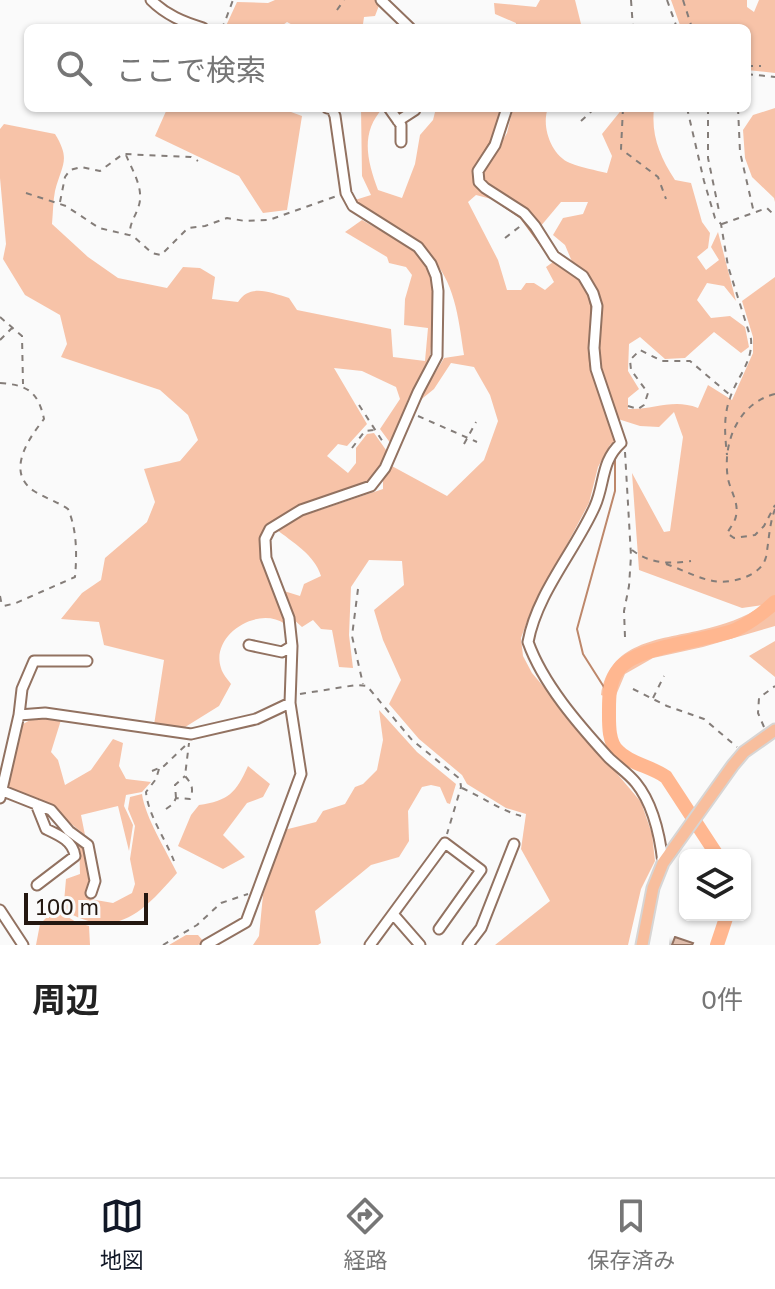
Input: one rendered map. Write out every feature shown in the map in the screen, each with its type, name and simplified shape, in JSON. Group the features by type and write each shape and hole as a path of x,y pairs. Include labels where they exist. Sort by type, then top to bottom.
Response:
{"main road":[{"path":"642,945 653,888 663,863 744,752 771,733"}],"street":[{"path":"151,0 161,10 190,24"},
{"path":"381,0 406,24"},
{"path":"206,945 246,922 301,774 290,703 292,646 289,618 266,558 265,539 270,529 301,510 371,486 385,468 437,356 436,276 431,264 418,247 353,206 346,193 333,112"},
{"path":"392,112 401,125 401,142"},
{"path":"398,121 412,112"},
{"path":"506,112 495,145 478,171 479,182 524,213 554,256 583,276 593,293 597,306 596,369 621,443 613,450 604,468 596,503 537,612 528,642 544,677 593,739 635,782 645,797 655,819 663,863"},
{"path":"249,645 282,652 292,646"},
{"path":"87,661 34,661 22,689 2,795 51,810 69,831 88,845 95,881 91,893"},
{"path":"19,715 59,715 190,738 256,719 290,703"},
{"path":"36,804 46,829 66,840 74,848 75,856 37,885"},
{"path":"370,945 445,843 481,870 439,929"},
{"path":"468,945 481,928 514,844"},
{"path":"0,910 19,943"},
{"path":"393,914 420,945"}],"path":[{"path":"224,24 233,0"},
{"path":"337,10 344,0"},
{"path":"631,0 633,24"},
{"path":"667,0 676,24"},
{"path":"683,0 691,24"},
{"path":"751,66 761,66"},
{"path":"751,74 775,77"},
{"path":"581,121 591,112"},
{"path":"623,112 621,149 658,177 666,199"},
{"path":"688,112 715,218 721,224 728,266 752,350 731,395 724,433 728,480 736,502 736,517 727,533 734,538 755,535 775,506"},
{"path":"708,112 708,158 719,211"},
{"path":"738,112 740,152 754,213"},
{"path":"126,154 141,193 139,206 130,222 130,235"},
{"path":"59,204 65,177 70,170 81,167 100,171 126,154 191,157 198,161"},
{"path":"26,193 59,204 99,228 130,235 152,253 161,255 188,228 227,218 269,220 346,193"},
{"path":"721,224 767,208 775,216"},
{"path":"505,238 521,226"},
{"path":"0,317 22,336 21,372 24,385 41,403 44,419 20,458 24,483 68,509 73,520 77,558 75,577 1,607 0,596"},
{"path":"0,340 13,327"},
{"path":"628,406 638,409 644,405 648,393 631,370 630,360 640,350 662,361 690,361 731,395"},
{"path":"0,383 24,385"},
{"path":"727,455 735,425 742,413 755,401 775,394"},
{"path":"359,405 386,446 393,451"},
{"path":"409,413 477,442"},
{"path":"464,444 476,422"},
{"path":"352,448 365,431 375,430"},
{"path":"621,443 626,454 631,550 624,611 625,637"},
{"path":"631,550 641,558 712,581 750,575 761,568 765,558 767,534 775,506"},
{"path":"666,564 691,561"},
{"path":"358,589 352,636 363,686"},
{"path":"653,699 664,676"},
{"path":"290,703 300,694 363,686 372,690 412,740 460,779 461,787 445,843"},
{"path":"771,733 758,713 759,698 775,686"},
{"path":"633,689 704,719 744,752"},
{"path":"174,861 161,829 147,809 146,792 159,769 190,738"},
{"path":"166,809 176,798 175,785 185,776 190,738"},
{"path":"152,771 159,769"},
{"path":"176,798 190,799 193,793 192,784 185,776"},
{"path":"461,787 489,800 503,811 521,816"},
{"path":"163,945 197,925 221,903 256,891"}],"shaded area":[{"path":"275,0 377,0 380,3 375,16 364,17 363,24 227,24 237,2 268,3"},
{"path":"540,0 575,0 581,24 516,24 495,14 494,3 536,7"},
{"path":"671,0 747,0 747,7 754,12 759,0 775,0 775,73 751,70 751,24 680,24"},
{"path":"775,108 775,202 752,177 745,158 743,130 753,115"},
{"path":"166,112 291,112 302,116 287,210 263,213 239,176 155,136"},
{"path":"361,112 380,112 368,137 371,168 378,190 402,198 415,164 420,135 433,120 435,112 504,112 477,182 499,201 476,195 468,202 498,260 507,290 521,290 526,283 534,283 545,290 554,282 546,267 556,260 582,277 594,307 592,348 617,439 610,445 598,467 589,503 529,616 521,638 523,656 532,673 641,802 652,834 655,861 641,889 628,945 495,945 550,901 521,849 526,814 506,808 467,784 462,775 419,739 389,704 401,680 374,610 404,585 402,561 369,560 351,587 349,635 353,668 339,667 332,630 321,629 313,620 302,627 292,618 284,591 300,596 304,584 321,576 308,555 276,529 296,518 383,489 383,478 390,465 447,496 484,460 498,421 490,395 474,367 451,363 434,389 418,402 444,358 464,355 459,321 445,277 425,251 355,200 371,195 362,176"},
{"path":"512,112 547,112 549,139 558,154 570,163 607,173 612,156 602,134 620,112 654,112 655,137 661,154 675,180 691,183 702,222 710,233 708,248 697,257 706,270 719,260 711,247 718,232 736,301 724,286 707,283 697,300 711,318 730,316 745,327 749,347 741,353 714,332 685,358 665,359 640,337 629,344 628,371 639,389 628,398 628,409 672,404 698,408 708,385 732,400 753,353 753,337 742,301 775,277 775,626 653,658 625,674 614,700 601,695 606,677 625,654 653,641 726,623 763,605 742,608 639,570 632,473 664,532 670,531 683,437 674,412 659,427 640,426 618,419 600,372 598,294 588,276 573,264 565,245 553,235 563,218 583,214 588,202 561,202 540,227 485,182 483,173 507,133"},
{"path":"4,124 55,134 64,156 55,191 52,224 88,257 118,278 167,288 183,267 200,268 215,277 212,299 238,302 255,291 289,298 297,310 391,329 393,357 425,361 428,328 404,325 405,299 412,275 406,267 389,263 387,257 345,232 362,220 413,249 427,264 433,278 434,317 429,366 408,399 391,444 380,429 400,399 396,387 362,371 334,368 367,424 347,446 338,444 327,456 348,473 356,463 356,448 367,434 374,433 386,450 382,466 367,483 301,506 267,524 261,536 263,556 285,624 262,618 239,626 229,635 219,656 222,670 231,684 219,706 182,729 154,725 164,660 104,645 99,622 61,619 82,593 101,580 105,558 147,522 155,502 144,469 180,461 198,440 188,415 160,390 61,357 67,344 60,315 25,295 3,259 6,244 0,178 0,129"},
{"path":"775,641 775,677 749,656"},
{"path":"379,710 417,752 456,784 450,804 440,787 422,787 408,811 409,841 399,857 371,865 315,911 321,943 253,945 259,936 263,895 284,830 316,822 323,811 345,804 355,787 363,784 377,770 383,740"},
{"path":"46,717 61,720 51,752 58,760 65,785 91,770 113,739 123,743 119,766 126,779 151,782 142,792 126,795 124,806 133,825 129,851 118,806 81,815 85,835 49,806 8,787 9,770 23,724"},
{"path":"248,766 270,784 263,797 247,803 223,835 245,857 223,869 178,846 191,815 199,805 230,794"},
{"path":"142,794 151,823 177,873 151,901 126,919 96,923 60,908 64,902 66,879 80,874 79,841 87,853 90,899 113,903 132,893 135,884 130,859 135,826 128,809 130,797"},
{"path":"55,909 89,926 90,945 36,945 40,924"},
{"path":"186,935 198,935 204,942 198,945 169,945"}],"building":[{"path":"675,937 693,943 672,945"}],"waterway":[{"path":"476,183 473,171 492,139"},
{"path":"492,198 521,218 548,255"},
{"path":"552,260 579,280 590,300 591,368"},
{"path":"609,695 583,654 577,629 615,491 618,450"},
{"path":"713,849 666,777 628,759 615,747 609,726 610,689 613,678 628,661 656,649 735,630 775,602"},
{"path":"717,945 725,921"}]}
